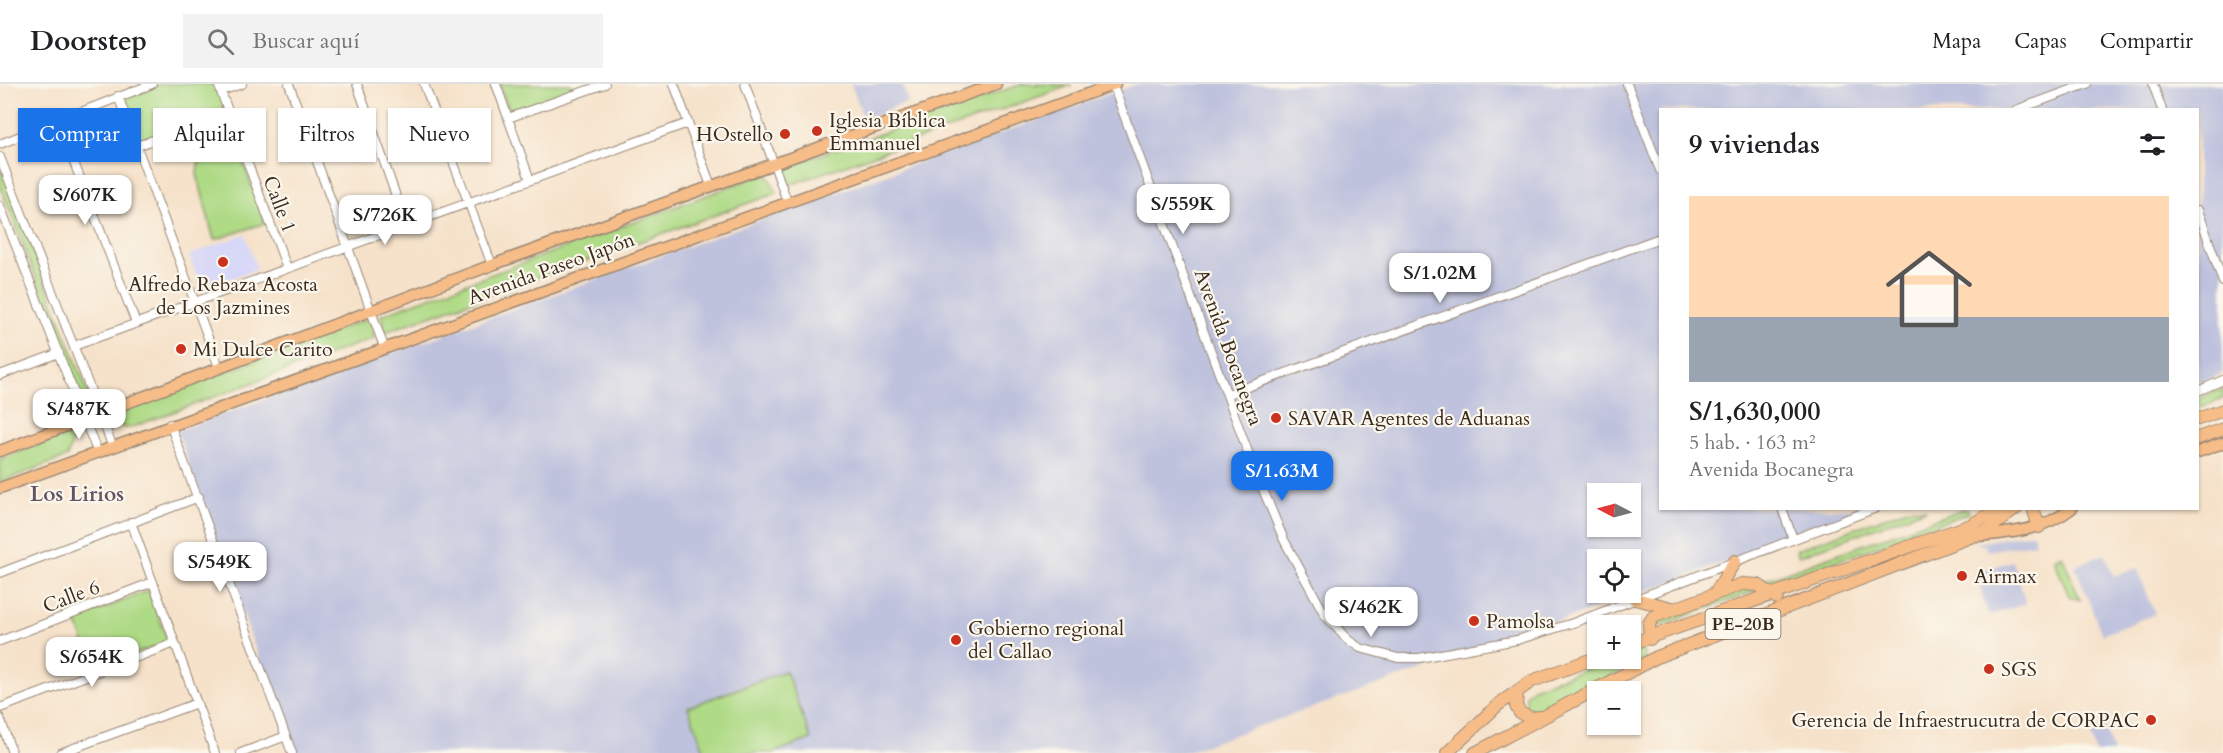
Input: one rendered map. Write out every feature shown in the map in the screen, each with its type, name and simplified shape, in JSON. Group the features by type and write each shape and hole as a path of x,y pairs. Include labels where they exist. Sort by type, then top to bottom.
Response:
{"highway":[{"path":"2199,419 2223,410"},
{"path":"2199,438 2223,429"},
{"name":"PE-20B","path":"1475,753 1656,657 1879,574 1973,530 1998,510"},
{"name":"PE-20B","path":"1641,641 1875,559 1973,530 1986,531 2014,510"},
{"path":"2034,510 2039,527"},
{"path":"1875,559 1879,574"},
{"path":"1715,593 1735,561"},
{"path":"1650,639 1649,624 1653,617 1742,584 1758,585 1775,595 1785,608"},
{"path":"1641,600 1673,608"},
{"path":"1447,753 1499,704 1532,681 1587,661"},
{"path":"1517,692 1516,706 1520,713 1531,717 1544,717"}],"main road":[{"name":"Avenida Paseo Japón","path":"0,451 492,265 996,84"},
{"name":"Avenida Paseo Japón","path":"0,488 112,445 788,201 1088,89 1114,84"},
{"path":"2199,452 2223,443"},
{"path":"1973,530 2011,533 2039,527 2069,510"}],"street":[{"path":"89,108 152,84"},
{"path":"220,88 242,84"},
{"path":"289,84 384,347"},
{"path":"357,84 406,225"},
{"path":"424,84 466,203 492,265"},
{"path":"496,84 530,180"},
{"path":"508,118 605,84"},
{"path":"674,84 711,186"},
{"path":"745,84 788,201"},
{"name":"Avenida Bocanegra","path":"1114,84 1252,463 1284,540 1325,615 1347,639 1360,648 1398,658 1419,658 1517,640 1623,603"},
{"path":"1627,84 1659,167"},
{"path":"2021,108 2087,84"},
{"path":"2153,84 2161,108"},
{"name":"Calle 1","path":"220,88 227,108"},
{"path":"118,96 123,108"},
{"path":"74,346 688,123"},
{"path":"0,144 18,137"},
{"path":"0,157 112,445"},
{"path":"141,157 219,367"},
{"path":"74,162 136,322"},
{"name":"Calle 1","path":"247,162 287,268"},
{"path":"1,210 98,451"},
{"path":"2199,213 2223,282"},
{"path":"1228,394 1659,238"},
{"path":"0,375 58,353"},
{"path":"2199,391 2223,380"},
{"path":"170,424 199,497 292,753"},
{"path":"0,573 199,497"},
{"path":"1783,510 1793,539"},
{"name":"Avenida Bocanegra","path":"1641,597 1871,510"},
{"path":"131,522 215,753"},
{"name":"Calle 6","path":"0,641 153,582"},
{"path":"0,708 175,643"},
{"path":"60,753 197,703"},
{"path":"0,718 12,753"},
{"path":"241,753 286,736"}],"shaded area":[{"path":"851,84 902,84 908,102 886,110 879,92 886,111 864,119"},
{"path":"1137,84 2223,84 2223,373 2199,383 2199,108 1659,108 1659,510 1866,510 1641,593 1641,549 1587,549 1587,603 1611,603 1183,753 293,753 177,431"},
{"name":"Alfredo Rebaza Acosta de Los Jazmines","path":"245,234 257,269 201,289 189,255"},
{"path":"2033,533 2035,543 1987,551 1985,546 1976,543"},
{"path":"2105,554 2114,577 2137,568 2155,614 2102,635 2075,566"},
{"path":"2013,561 2026,604 1988,615 1975,572"},
{"path":"2105,727 2113,753 2096,753 2089,732"}],"green space":[{"path":"160,84 216,84 226,107 153,108 153,136 141,141 141,108 128,108 124,98"},
{"path":"500,84 571,84 573,90 509,112"},
{"path":"1022,84 1072,85 789,185 783,168"},
{"path":"243,162 265,223 214,240 197,174 198,163"},
{"path":"0,166 89,395 86,400 82,398 0,185"},
{"path":"767,173 777,193 385,332 381,315"},
{"path":"367,319 371,320 374,338 130,428 124,428 119,424 119,417 125,409"},
{"path":"2223,388 2223,399 2199,408 2199,399"},
{"path":"66,435 72,442 67,457 0,482 0,459"},
{"path":"1905,510 1923,510 1799,556 1796,550"},
{"path":"1960,510 1967,510 1968,513 1654,628 1656,619"},
{"path":"2062,555 2080,600 2069,596 2054,559"},
{"path":"149,590 168,642 93,669 76,620"},
{"path":"1641,649 1646,658 1641,661"},
{"path":"1587,669 1624,669 1601,681 1587,681 1587,688 1538,713 1526,707 1526,695 1533,688"},
{"path":"786,671 811,739 773,753 705,753 688,707"}],"place":[{"name":"Iglesia Bíblica Emmanuel","path":"817,131"},
{"name":"HOstello","path":"785,134"},
{"name":"Alfredo Rebaza Acosta de Los Jazmines","path":"223,262"},
{"name":"Mi Dulce Carito","path":"181,349"},
{"name":"SAVAR Agentes de Aduanas","path":"1276,418"},
{"name":"Airmax","path":"1962,576"},
{"name":"Pamolsa","path":"1474,621"},
{"name":"Gobierno regional del Callao","path":"956,640"},
{"name":"SGS","path":"1989,669"},
{"name":"Gerencia de Infraestrucutra de CORPAC","path":"2151,720"}],"district":[{"name":"Los Lirios","path":"77,494"}]}
